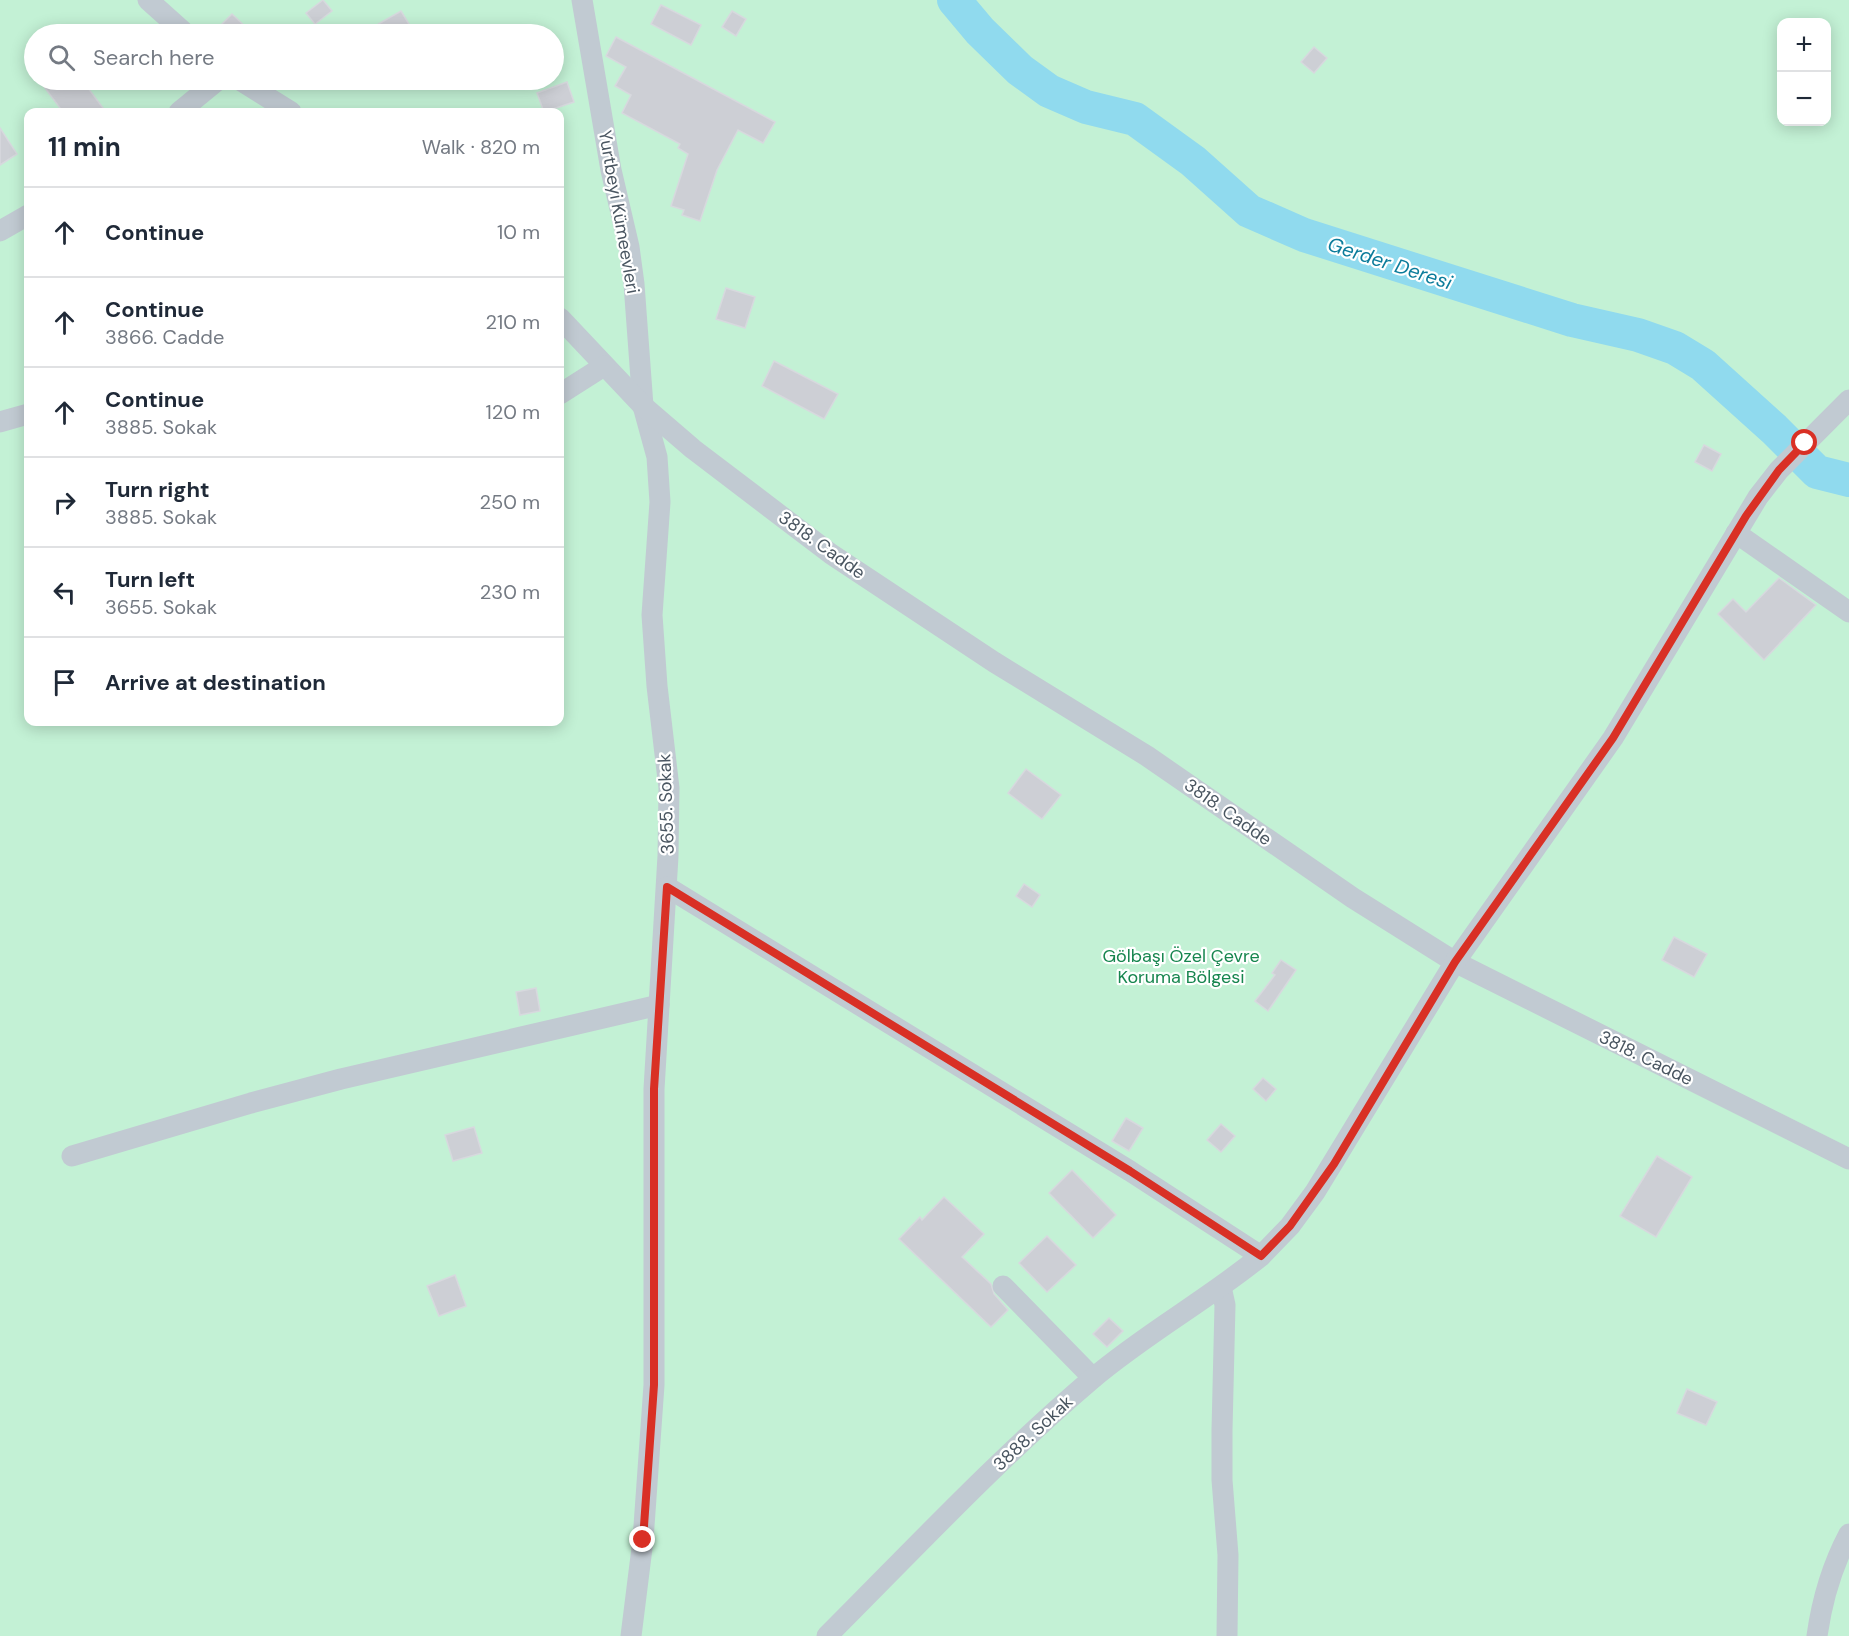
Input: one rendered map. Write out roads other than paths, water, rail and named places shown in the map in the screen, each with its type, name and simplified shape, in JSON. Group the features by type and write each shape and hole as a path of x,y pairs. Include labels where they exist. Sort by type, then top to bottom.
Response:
{"street":[{"path":"148,0 175,24"},
{"name":"Yurtbeyi Kümeevleri","path":"582,0 605,138 629,247 636,304 643,406"},
{"path":"184,108 206,90"},
{"path":"256,90 285,108"},
{"path":"0,231 24,218"},
{"path":"564,322 643,406"},
{"path":"564,391 604,366"},
{"name":"3888. Sokak","path":"827,1636 1011,1452 1093,1378 1121,1355 1221,1287 1261,1256 1290,1226 1334,1164 1455,962 1613,738 1758,498 1779,470 1849,400"},
{"name":"3655. Sokak","path":"631,1636 643,1540 654,1385 654,1089 667,887 669,788 657,686 652,615 660,502 659,474 653,439 643,406"},
{"name":"3818. Cadde","path":"643,406 693,449 831,555 994,662 1147,756 1343,891 1455,962 1849,1159"},
{"path":"0,422 24,415"},
{"path":"1736,532 1849,612"},
{"path":"667,887 1130,1171 1261,1256"},
{"path":"72,1156 341,1079 659,1005"},
{"path":"1003,1286 1093,1378"},
{"path":"1221,1287 1225,1305 1222,1480 1228,1555 1227,1636"},
{"path":"1817,1636 1825,1592 1832,1570 1849,1534"}],"waterway":[{"name":"Gerder Deresi","path":"954,0 980,31 1020,70 1049,91 1086,107 1135,119 1193,161 1249,211 1304,235 1572,320 1638,335 1675,348 1703,365 1774,429 1817,472 1849,480"}],"park label":[{"name":"Gölbaşı Özel Çevre Koruma Bölgesi","path":"1181,966"}]}
